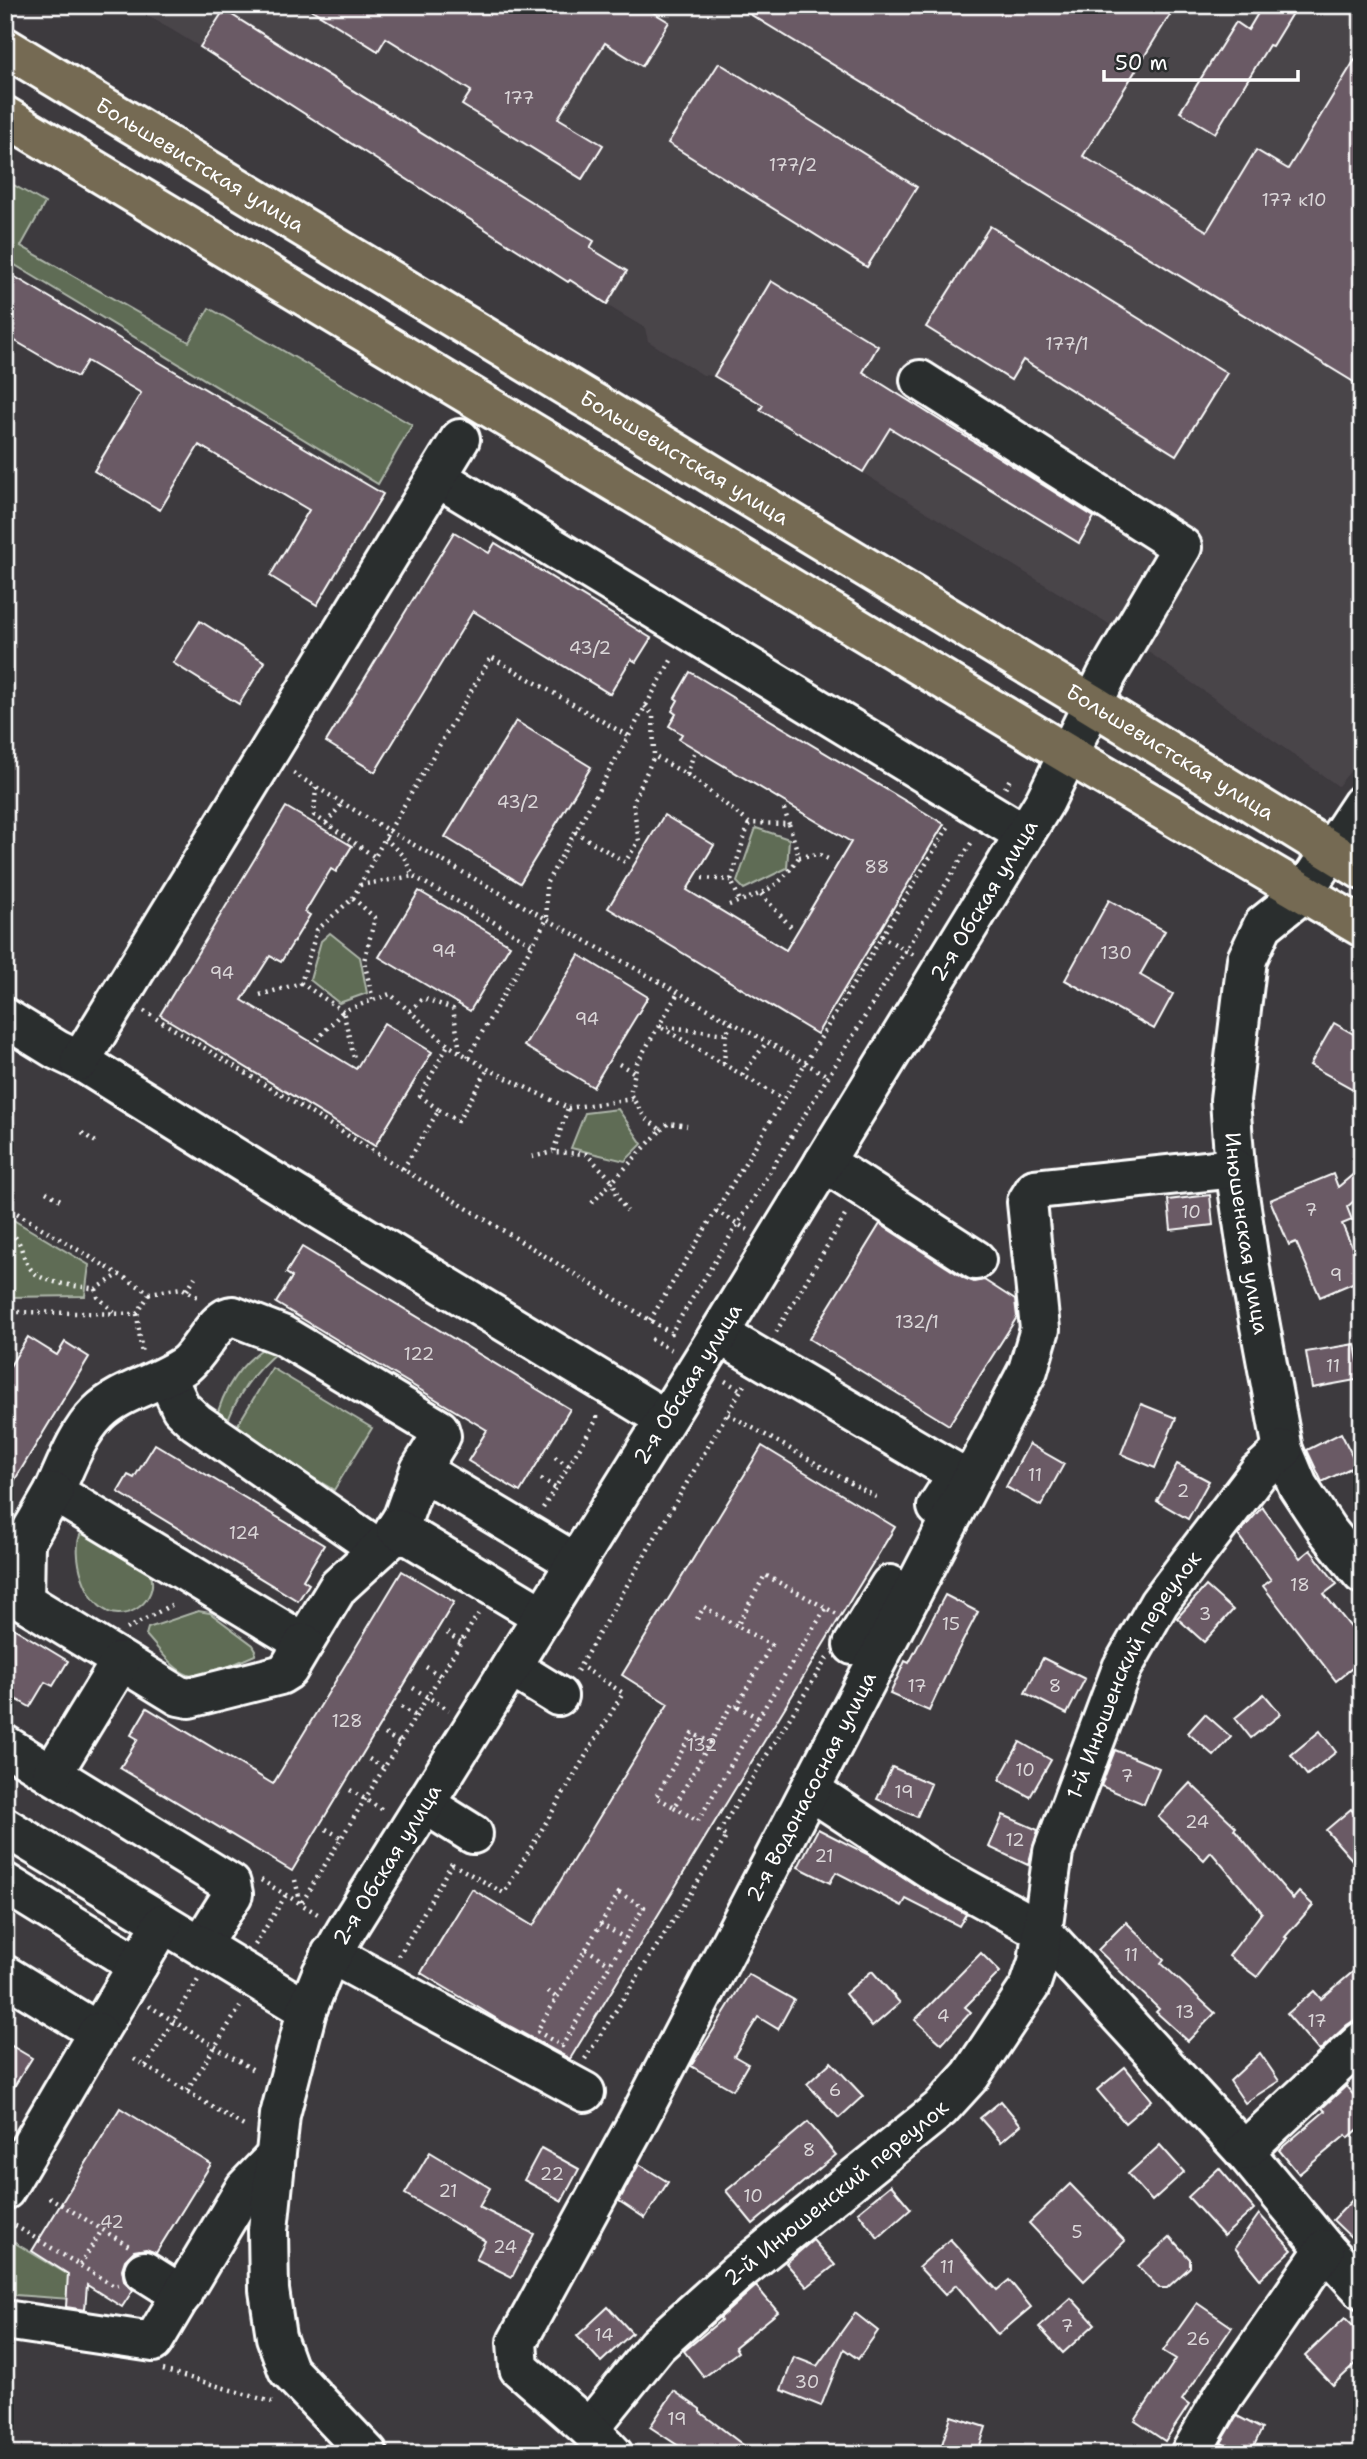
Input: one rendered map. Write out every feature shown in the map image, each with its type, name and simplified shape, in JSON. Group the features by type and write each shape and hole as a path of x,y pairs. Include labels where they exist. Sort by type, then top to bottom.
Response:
{"highway":[{"name":"Большевистская улица","path":"5,47 1092,704 1346,861"},
{"path":"5,116 1069,755 1362,927"}],"street":[{"name":"2-я Обская улица","path":"368,2454 288,2370 276,2337 269,2290 268,2230 274,2158 280,2115 307,2010 338,1943 719,1334 1024,834 1069,755 1092,704 1182,547 920,380"},
{"path":"80,1061 140,1004 266,757 460,439"},
{"path":"437,477 1024,834"},
{"name":"Инюшенская улица","path":"1362,804 1346,861 1263,925 1247,959 1230,1100 1235,1168 1253,1288 1283,1450 1298,1486 1312,1508 1362,1574"},
{"path":"5,1018 80,1061 251,1184 665,1419"},
{"path":"824,1162 976,1260"},
{"name":"2-я Водонасосная улица","path":"601,2441 519,2368 517,2342 635,2126 1028,1370 1040,1329 1027,1202 1035,1189 1235,1168"},
{"path":"230,1316 282,1335 439,1429 440,1436 420,1470 403,1517 387,1538 338,1587 288,1670 280,1675 189,1698 179,1696 24,1601 25,1542 54,1492 83,1431 99,1412 125,1394 167,1378 190,1361 219,1321 230,1316"},
{"path":"719,1334 958,1474 842,1648"},
{"path":"167,1378 181,1408 196,1422 387,1538 494,1587 543,1616"},
{"name":"1-й Инюшенский переулок","path":"1041,1930 1053,1852 1122,1668 1166,1594 1258,1473 1283,1450"},
{"path":"420,1470 576,1563"},
{"path":"54,1492 304,1643"},
{"path":"52,1774 108,1653"},
{"path":"511,1667 558,1696"},
{"path":"5,1745 231,1884 233,1894 200,1963"},
{"path":"810,1790 935,1872 1041,1930 1244,2151 1325,2249 1362,2289"},
{"path":"418,1816 463,1849"},
{"path":"5,1827 163,1923 200,1963 307,2010"},
{"path":"5,1883 138,1965"},
{"path":"5,2190 163,1923"},
{"name":"2-й Инюшенский переулок","path":"601,2441 657,2345 737,2273 940,2109 971,2075 1030,1986 1038,1962 1041,1930"},
{"path":"338,1943 384,1982 582,2079"},
{"path":"5,1975 98,2032"},
{"path":"1244,2151 1362,2041"},
{"path":"5,2320 154,2356 155,2340 245,2188 274,2158"},
{"path":"1190,2454 1224,2395 1325,2249"},
{"path":"131,2259 182,2295"}],"path":[{"path":"468,1057 547,919 546,884 688,629"},
{"path":"301,983 317,930 354,898 385,838 491,657 628,736"},
{"path":"575,832 625,862 639,841 633,803 654,756 653,715 645,706"},
{"path":"687,775 694,753"},
{"path":"654,756 687,775 749,822 789,824"},
{"path":"266,757 389,831 828,1076"},
{"path":"140,1004 671,1333 1010,779"},
{"path":"316,787 314,815 375,857"},
{"path":"326,823 343,803"},
{"path":"784,809 799,857"},
{"path":"650,1320 953,819"},
{"path":"740,901 731,880 749,822"},
{"path":"385,838 404,857 413,876 532,944"},
{"path":"729,905 767,892 790,870 799,857 818,854 832,861"},
{"path":"360,886 413,876"},
{"path":"702,878 731,880"},
{"path":"761,894 792,928"},
{"path":"354,898 375,918 364,961 373,1000"},
{"path":"260,995 301,983"},
{"path":"301,983 343,1011 354,1058"},
{"path":"317,1040 343,1011 390,993 460,1053 568,1108 633,1099"},
{"path":"661,1130 645,1118 630,1094 637,1063 678,993"},
{"path":"410,1011 423,998 453,1009 460,1053"},
{"path":"724,1064 726,1034 732,1023"},
{"path":"659,1026 783,1098"},
{"path":"659,1026 726,1034"},
{"path":"743,1075 767,1042"},
{"path":"448,1045 420,1096 439,1110 458,1121 488,1069"},
{"path":"619,1064 635,1073"},
{"path":"553,1152 568,1108"},
{"path":"403,1169 439,1110"},
{"path":"592,1203 669,1123 687,1126"},
{"path":"82,1133 99,1144"},
{"path":"532,1157 553,1152 586,1154 613,1181 618,1198 627,1211"},
{"path":"558,1696 581,1666 863,1186"},
{"path":"47,1192 64,1202"},
{"path":"5,1206 150,1293 178,1288 187,1290 230,1316"},
{"path":"5,1227 18,1238 28,1266 38,1276 96,1289 120,1274"},
{"path":"187,1290 195,1277"},
{"path":"96,1289 98,1297 116,1314"},
{"path":"5,1316 14,1312 136,1314 150,1293"},
{"path":"527,1534 597,1419 597,1405"},
{"path":"728,1414 876,1497"},
{"path":"555,1458 569,1466"},
{"path":"541,1479 555,1488"},
{"path":"710,1743 692,1733 656,1797 698,1821 758,1718 827,1609 765,1575 737,1626"},
{"path":"108,1653 207,1585"},
{"path":"301,1904 494,1587"},
{"path":"697,1619 704,1607 771,1645 737,1706"},
{"path":"446,1633 461,1642"},
{"path":"582,2079 727,1836 719,1832 842,1648"},
{"path":"384,1982 463,1849 504,1893 623,1693 581,1666"},
{"path":"426,1667 440,1676"},
{"path":"413,1688 474,1725"},
{"path":"674,1807 732,1704 758,1718"},
{"path":"401,1707 416,1716"},
{"path":"385,1734 400,1743"},
{"path":"369,1759 384,1768"},
{"path":"350,1790 365,1799 418,1816"},
{"path":"326,1829 342,1838"},
{"path":"251,1874 301,1904 338,1943"},
{"path":"295,1880 301,1904"},
{"path":"619,1893 644,1907 562,2046 537,2031 600,1924 619,1893"},
{"path":"600,1924 625,1938"},
{"path":"586,1949 610,1964"},
{"path":"146,2066 173,2021 200,1963"},
{"path":"548,1991 556,1998"},
{"path":"187,2091 240,2007"},
{"path":"173,2021 255,2071"},
{"path":"134,2059 248,2129"},
{"path":"5,2219 116,2287 131,2259 102,2230 49,2197"},
{"path":"80,2265 102,2230"},
{"path":"5,2243 13,2247"},
{"path":"154,2356 276,2402"}],"shaded area":[{"path":"131,5 1362,5 1362,757 1338,786 1106,622 760,410 757,402 714,376 703,375 648,341 645,328"}],"green space":[{"path":"5,180 45,203 21,246 189,342 209,308 412,425 378,484 5,259"},
{"path":"756,828 789,839 787,868 744,889 737,882"},
{"path":"330,933 360,957 367,993 339,1003 310,980 321,941"},
{"path":"618,1109 642,1144 625,1161 571,1148 585,1113"},
{"path":"5,1215 89,1265 85,1296 5,1297"},
{"path":"271,1343 281,1349 262,1366 247,1385 234,1406 225,1429 215,1423 218,1410 234,1377 250,1359"},
{"path":"272,1368 372,1428 334,1490 234,1431"},
{"path":"86,1533 133,1557 150,1572 151,1589 136,1609 119,1614 108,1612 91,1596 80,1571 78,1558 80,1535"},
{"path":"198,1611 210,1613 253,1645 255,1655 204,1677 187,1675 179,1670 146,1635 148,1628"},
{"path":"15,2243 72,2277 70,2299 15,2295"}],"building":[{"path":"304,5 641,5 669,22 642,66 605,43 558,118 603,145 582,179 462,105 471,91 386,38 378,51"},
{"path":"735,5 1176,5 1083,156 1207,231 1256,150 1288,169 1362,48 1362,387"},
{"path":"1263,5 1297,5 1215,133 1180,112 1236,22 1248,30"},
{"path":"224,10 594,241 590,248 627,271 607,304 570,280 568,282 200,47"},
{"path":"719,63 917,187 867,267 668,143"},
{"path":"990,226 1227,373 1176,455 1023,360 1011,380 926,327"},
{"path":"5,271 383,494 317,605 270,576 309,510 199,445 160,510 94,471 141,393 87,361 77,377 5,335"},
{"path":"771,281 878,346 863,372 1094,517 1079,543 890,428 863,472 760,410 763,405 714,376"},
{"path":"454,532 489,553 495,543 651,638 636,662 631,659 610,694 473,611 375,772 326,742"},
{"path":"200,621 265,662 239,704 173,663"},
{"path":"690,672 944,824 817,1034 608,908 664,815 714,845 687,890 786,950 851,842 679,739 682,734 669,726 676,714 672,711 678,700 675,698"},
{"path":"516,721 591,767 520,883 445,837"},
{"path":"286,807 352,846 336,872 331,869 305,912 310,915 281,962 270,956 242,1000 356,1069 384,1023 432,1052 375,1146 160,1015"},
{"path":"419,891 510,945 470,1011 379,957"},
{"path":"1109,900 1165,931 1140,975 1173,994 1154,1029 1065,980"},
{"path":"579,955 648,997 593,1087 524,1046"},
{"path":"1334,1023 1362,1039 1362,1094 1310,1065"},
{"path":"1362,1167 1362,1194 1347,1207 1352,1220 1342,1224 1362,1270 1362,1279 1320,1297 1296,1242 1289,1245 1270,1200 1333,1174 1338,1187"},
{"path":"1210,1195 1213,1225 1171,1230 1168,1200"},
{"path":"880,1224 964,1278 974,1282 984,1280 1015,1300 1017,1317 949,1425 809,1339"},
{"path":"302,1247 570,1409 520,1492 468,1461 487,1430 276,1303 292,1277 286,1273"},
{"path":"28,1337 57,1355 65,1342 89,1357 5,1496 5,1374"},
{"path":"1355,1344 1361,1379 1312,1388 1306,1352"},
{"path":"1141,1404 1176,1418 1155,1468 1121,1454"},
{"path":"1341,1433 1357,1465 1322,1482 1307,1450"},
{"path":"155,1444 324,1545 303,1580 309,1584 298,1601 118,1492 128,1475 134,1478"},
{"path":"1029,1444 1064,1464 1041,1506 1006,1487"},
{"path":"762,1446 895,1527 570,2059 421,1973 472,1889 533,1926 668,1704 622,1675"},
{"path":"1177,1464 1209,1481 1188,1519 1157,1501"},
{"path":"1262,1507 1300,1558 1310,1550 1337,1584 1324,1594 1362,1641 1362,1660 1336,1681 1263,1586 1271,1580 1238,1535"},
{"path":"402,1571 454,1602 292,1871 120,1768 138,1739 131,1735 147,1708 273,1784"},
{"path":"1206,1586 1233,1610 1204,1642 1177,1618"},
{"path":"945,1595 978,1612 929,1711 890,1694 905,1661 909,1663"},
{"path":"5,1623 68,1661 53,1686 45,1682 30,1707 5,1693"},
{"path":"1043,1658 1085,1679 1067,1714 1025,1693"},
{"path":"1264,1694 1281,1714 1251,1738 1235,1718"},
{"path":"1205,1714 1231,1737 1214,1756 1188,1733"},
{"path":"1320,1731 1336,1752 1307,1775 1291,1755"},
{"path":"1020,1742 1051,1760 1030,1797 999,1780"},
{"path":"1115,1750 1159,1768 1144,1804 1101,1786"},
{"path":"892,1767 931,1784 917,1817 877,1799"},
{"path":"1190,1783 1236,1827 1234,1829 1293,1899 1299,1892 1313,1905 1285,1937 1287,1938 1257,1977 1229,1956 1262,1912 1211,1852 1204,1860 1158,1817"},
{"path":"1351,1809 1362,1822 1362,1871 1326,1830"},
{"path":"1003,1815 1038,1830 1028,1865 989,1847"},
{"path":"818,1829 871,1856 966,1914 959,1926 906,1899 902,1906 836,1872 830,1883 798,1867"},
{"path":"1126,1922 1164,1959 1161,1963 1215,2013 1188,2041 1156,2012 1159,2009 1098,1950"},
{"path":"981,1953 1000,1972 965,2007 971,2012 942,2044 915,2020"},
{"path":"1362,1964 1362,2015 1319,2051 1287,2014 1314,1991 1321,1999"},
{"path":"872,1971 900,2003 872,2027 845,1994"},
{"path":"748,1974 794,2000 778,2029 758,2017 734,2056 748,2064 733,2090 691,2066"},
{"path":"5,2042 32,2058 5,2101"},
{"path":"1260,2053 1279,2081 1245,2103 1230,2081"},
{"path":"831,2062 863,2096 839,2118 807,2084"},
{"path":"1125,2067 1152,2100 1125,2123 1097,2090"},
{"path":"1346,2086 1362,2105 1362,2126 1348,2138 1346,2135 1299,2174 1279,2150 1325,2111 1322,2108"},
{"path":"1001,2101 1021,2125 1001,2142 980,2118"},
{"path":"120,2108 211,2164 156,2253 146,2249 134,2251 125,2260 122,2269 124,2281 133,2290 122,2307 87,2285 85,2310 66,2307 68,2274 32,2251"},
{"path":"808,2122 836,2155 753,2224 726,2191"},
{"path":"1160,2145 1184,2172 1152,2201 1128,2174"},
{"path":"541,2148 579,2169 562,2201 524,2180"},
{"path":"430,2152 490,2188 479,2207 534,2234 512,2277 476,2259 485,2241 405,2194"},
{"path":"639,2164 668,2182 645,2218 619,2201"},
{"path":"1219,2168 1254,2209 1224,2236 1188,2197"},
{"path":"1070,2184 1125,2241 1084,2281 1029,2223"},
{"path":"891,2185 911,2209 878,2238 858,2212"},
{"path":"1362,2190 1362,2248 1333,2220"},
{"path":"1259,2214 1292,2250 1260,2279 1235,2248"},
{"path":"1170,2237 1190,2259 1190,2267 1167,2288 1159,2288 1138,2266"},
{"path":"950,2239 997,2290 1009,2280 1031,2307 998,2335 956,2285 945,2295 919,2267"},
{"path":"813,2240 835,2265 807,2287 786,2263"},
{"path":"756,2286 778,2312 735,2347 738,2352 704,2377 684,2351"},
{"path":"1071,2298 1095,2324 1063,2353 1039,2327"},
{"path":"1197,2303 1232,2327 1182,2400 1189,2405 1165,2441 1135,2421 1176,2359 1163,2351"},
{"path":"608,2307 632,2333 601,2362 577,2336"},
{"path":"855,2313 878,2331 858,2359 844,2349 821,2406 781,2390 794,2357 817,2366"},
{"path":"1345,2318 1362,2335 1362,2358 1333,2385 1305,2356"},
{"path":"674,2391 755,2454 691,2454 650,2427"},
{"path":"951,2416 986,2427 977,2454 939,2454"},
{"path":"1237,2416 1262,2429 1250,2454 1242,2454 1221,2443"}]}
